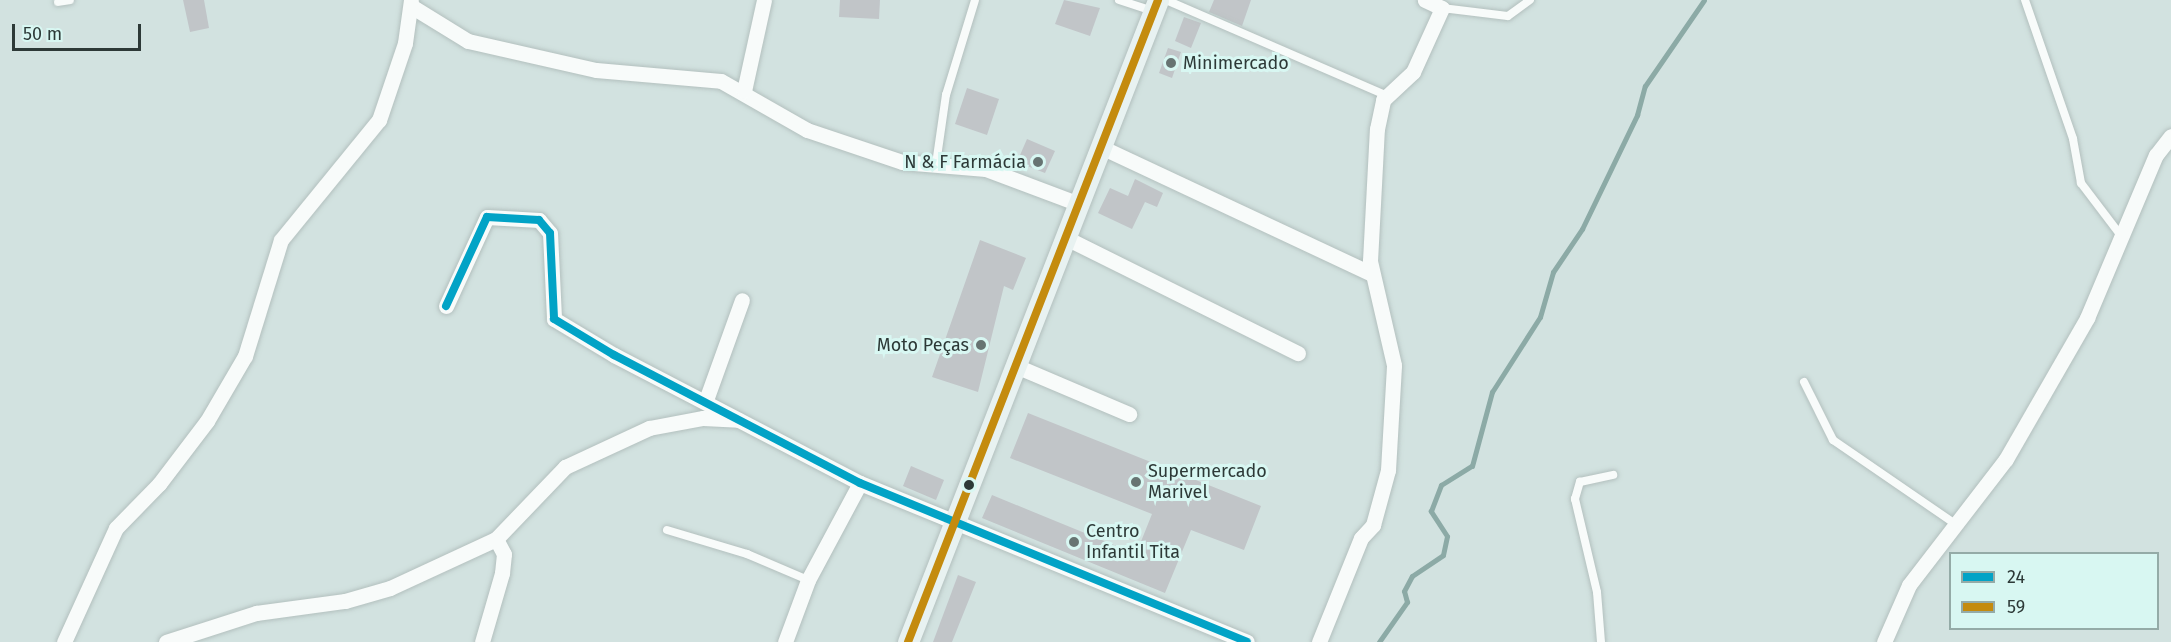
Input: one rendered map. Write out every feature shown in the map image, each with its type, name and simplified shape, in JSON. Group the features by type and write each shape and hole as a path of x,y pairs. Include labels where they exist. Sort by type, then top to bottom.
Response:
{"main road":[{"path":"908,642 1101,147 1160,4"}],"street":[{"path":"744,92 764,0"},
{"path":"1319,642 1361,538 1378,510 1394,433 1394,365 1372,274 1377,129 1386,95 1413,72 1442,8 1425,0"},
{"path":"64,642 116,528 207,421 245,356 281,240 379,120 405,43 410,2 468,41 529,57 596,70 702,76 744,92 807,130 902,162 986,169 1079,204"},
{"path":"1884,642 1909,585 2006,459 2087,318 2156,155 2171,136"},
{"path":"1101,147 1372,274"},
{"path":"446,306 487,217 539,220 550,233 554,319 860,483 1247,642"},
{"path":"1066,238 1298,353"},
{"path":"706,400 742,300"},
{"path":"1016,366 1129,414"},
{"path":"166,642 256,613 365,597 496,539 565,467 649,428 703,418 741,420"},
{"path":"785,642 808,580 860,483"},
{"path":"482,642 502,573 504,554 496,539"}],"lane":[{"path":"58,2 70,0"},
{"path":"936,164 946,95 975,0"},
{"path":"1119,0 1160,4 1386,95"},
{"path":"1442,8 1508,16 1530,0"},
{"path":"2025,0 2073,139 2082,183 2122,238"},
{"path":"1804,382 1833,440 1955,524"},
{"path":"1601,642 1597,592 1575,499 1580,482 1613,475"},
{"path":"667,530 728,547 808,580"}],"building":[{"path":"183,0 204,0 209,28 190,32"},
{"path":"840,0 880,0 879,19 839,17"},
{"path":"1064,0 1100,8 1090,36 1055,24"},
{"path":"1214,0 1251,0 1242,26 1209,12"},
{"path":"1184,17 1201,23 1191,48 1175,41"},
{"path":"1168,48 1181,52 1172,78 1159,73"},
{"path":"967,88 999,99 987,135 955,124"},
{"path":"1027,139 1055,151 1045,173 1017,162"},
{"path":"1135,179 1163,193 1157,207 1145,202 1132,229 1098,213 1110,188 1128,196"},
{"path":"980,240 1026,258 1013,290 1004,286 978,392 932,377"},
{"name":"Supermercado Marivel","path":"1028,413 1261,506 1244,550 1191,530 1165,593 982,518 992,495 1136,554 1152,514 1010,458"},
{"path":"911,466 944,480 936,500 903,486"},
{"path":"958,575 976,582 952,642 933,642"}],"waterway":[{"path":"1379,642 1407,602 1404,591 1412,576 1443,555 1447,536 1431,511 1441,485 1472,466 1492,392 1540,317 1553,272 1582,229 1637,115 1645,86 1704,0"}],"transit line":[{"name":"59","path":"908,642 1158,0"},
{"name":"24","path":"446,306 487,217 539,220 550,233 554,319 614,355 860,483 1247,642"}],"place":[{"name":"Minimercado","path":"1171,63"},
{"name":"N & F Farmácia","path":"1038,162"},
{"name":"Moto Peças","path":"981,345"},
{"name":"Supermercado Marivel","path":"1136,482"},
{"name":"Centro Infantil Tita","path":"1074,542"}]}
